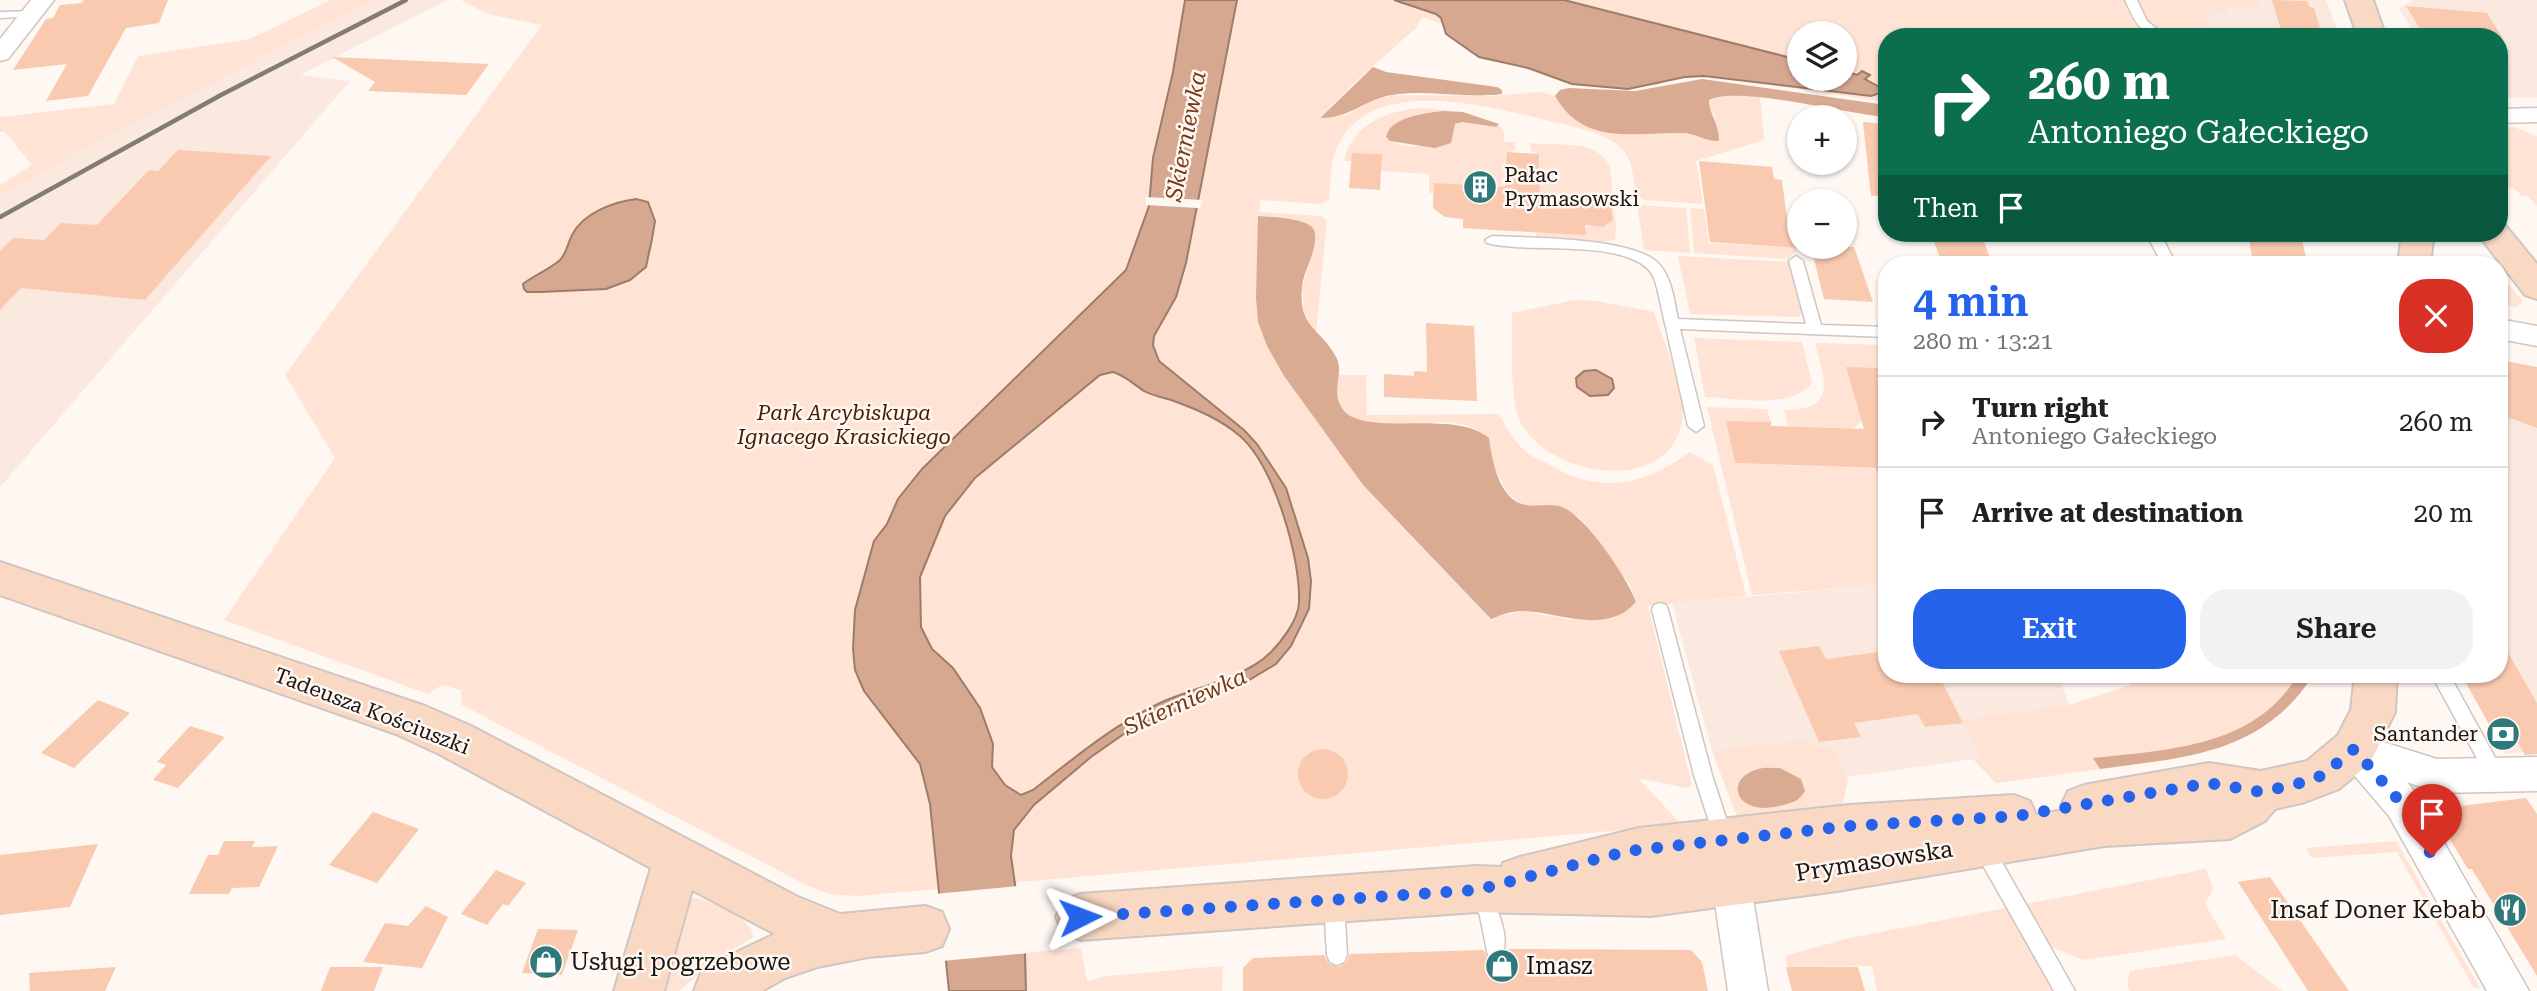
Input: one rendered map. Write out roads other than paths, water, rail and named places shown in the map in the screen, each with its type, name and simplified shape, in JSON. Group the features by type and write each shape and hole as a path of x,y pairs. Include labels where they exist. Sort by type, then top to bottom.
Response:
{"street":[{"path":"2359,0 2369,28"},
{"path":"0,54 37,7"},
{"path":"2508,116 2537,115"},
{"path":"2500,242 2537,288"},
{"path":"2508,331 2537,336"},
{"name":"Tadeusza Kościuszki","path":"0,578 410,720 504,764 781,913 841,938"},
{"path":"2354,749 2373,712 2375,683"},
{"path":"2354,749 2437,776 2537,774"},
{"path":"2354,749 2402,804 2510,991"},
{"name":"Prymasowska","path":"1080,917 1477,890 1639,895 1728,861 1849,826 2017,816 2209,783 2261,792 2323,775 2354,749"},
{"name":"Prymasowska","path":"1728,861 1837,869 2104,825 2230,818 2249,806 2261,792"},
{"path":"639,991 678,856"},
{"path":"1728,861 1748,991"},
{"path":"719,991 768,959 803,945 876,931 925,929"}],"lane":[{"path":"2131,0 2143,23 2149,28"},
{"path":"0,15 37,7"},
{"path":"1492,240 1610,250 1637,255 1652,264 1659,276 1696,426"},
{"path":"1796,261 1815,330"},
{"path":"1672,324 1878,332"},
{"path":"1660,610 1728,861"},
{"path":"2445,683 2496,776"},
{"path":"1980,844 2065,991"},
{"path":"1477,890 1490,915 1495,949"},
{"path":"1334,898 1337,955"}],"water":[{"name":"Skierniewka","path":"1185,0 1237,0 1186,263 1176,297 1154,336 1153,345 1159,361 1244,430 1257,444 1286,488 1308,558 1311,581 1309,609 1291,646 1276,664 1249,680 1131,729 1091,757 1034,805 1014,830 1011,856 1025,953 1026,991 949,991 930,804 920,764 864,691 855,670 855,610 874,541 887,524 898,499 922,469 1126,270 1149,206 1153,158 1173,72","holes":["1113,372 1148,393 1183,404 1217,420 1240,436 1252,450 1274,490 1290,538 1298,584 1298,610 1284,636 1259,662 1233,676 1143,712 1094,743 1033,790 1021,795 1005,785 992,767 993,744 980,708 953,668 932,649 921,627 920,577 945,516 975,478 1100,375"]},
{"path":"1394,0 1564,0 1787,57 1787,86 1704,76 1685,77 1628,89 1572,84 1528,68 1479,57 1446,34 1441,18"},
{"path":"1862,71 1870,75 1865,79 1878,86 1878,94 1871,96 1829,91 1857,91 1857,75"},
{"path":"636,199 648,202 655,221 646,267 630,280 606,289 527,292 524,289 523,284 560,260 572,235 583,221 609,206"},
{"path":"1596,370 1612,379 1614,388 1608,395 1590,396 1577,387 1576,378 1584,371"}],"railway":[{"path":"0,217 221,95 406,0"}],"place":[{"name":"Pałac Prymasowski","path":"1480,187"},
{"name":"Santander","path":"2503,734"},
{"name":"Insaf Doner Kebab","path":"2510,910"},
{"name":"Usługi pogrzebowe","path":"546,962"},
{"name":"Imasz","path":"1502,966"}],"park label":[{"name":"Park Arcybiskupa Ignacego Krasickiego","path":"844,425"}]}
